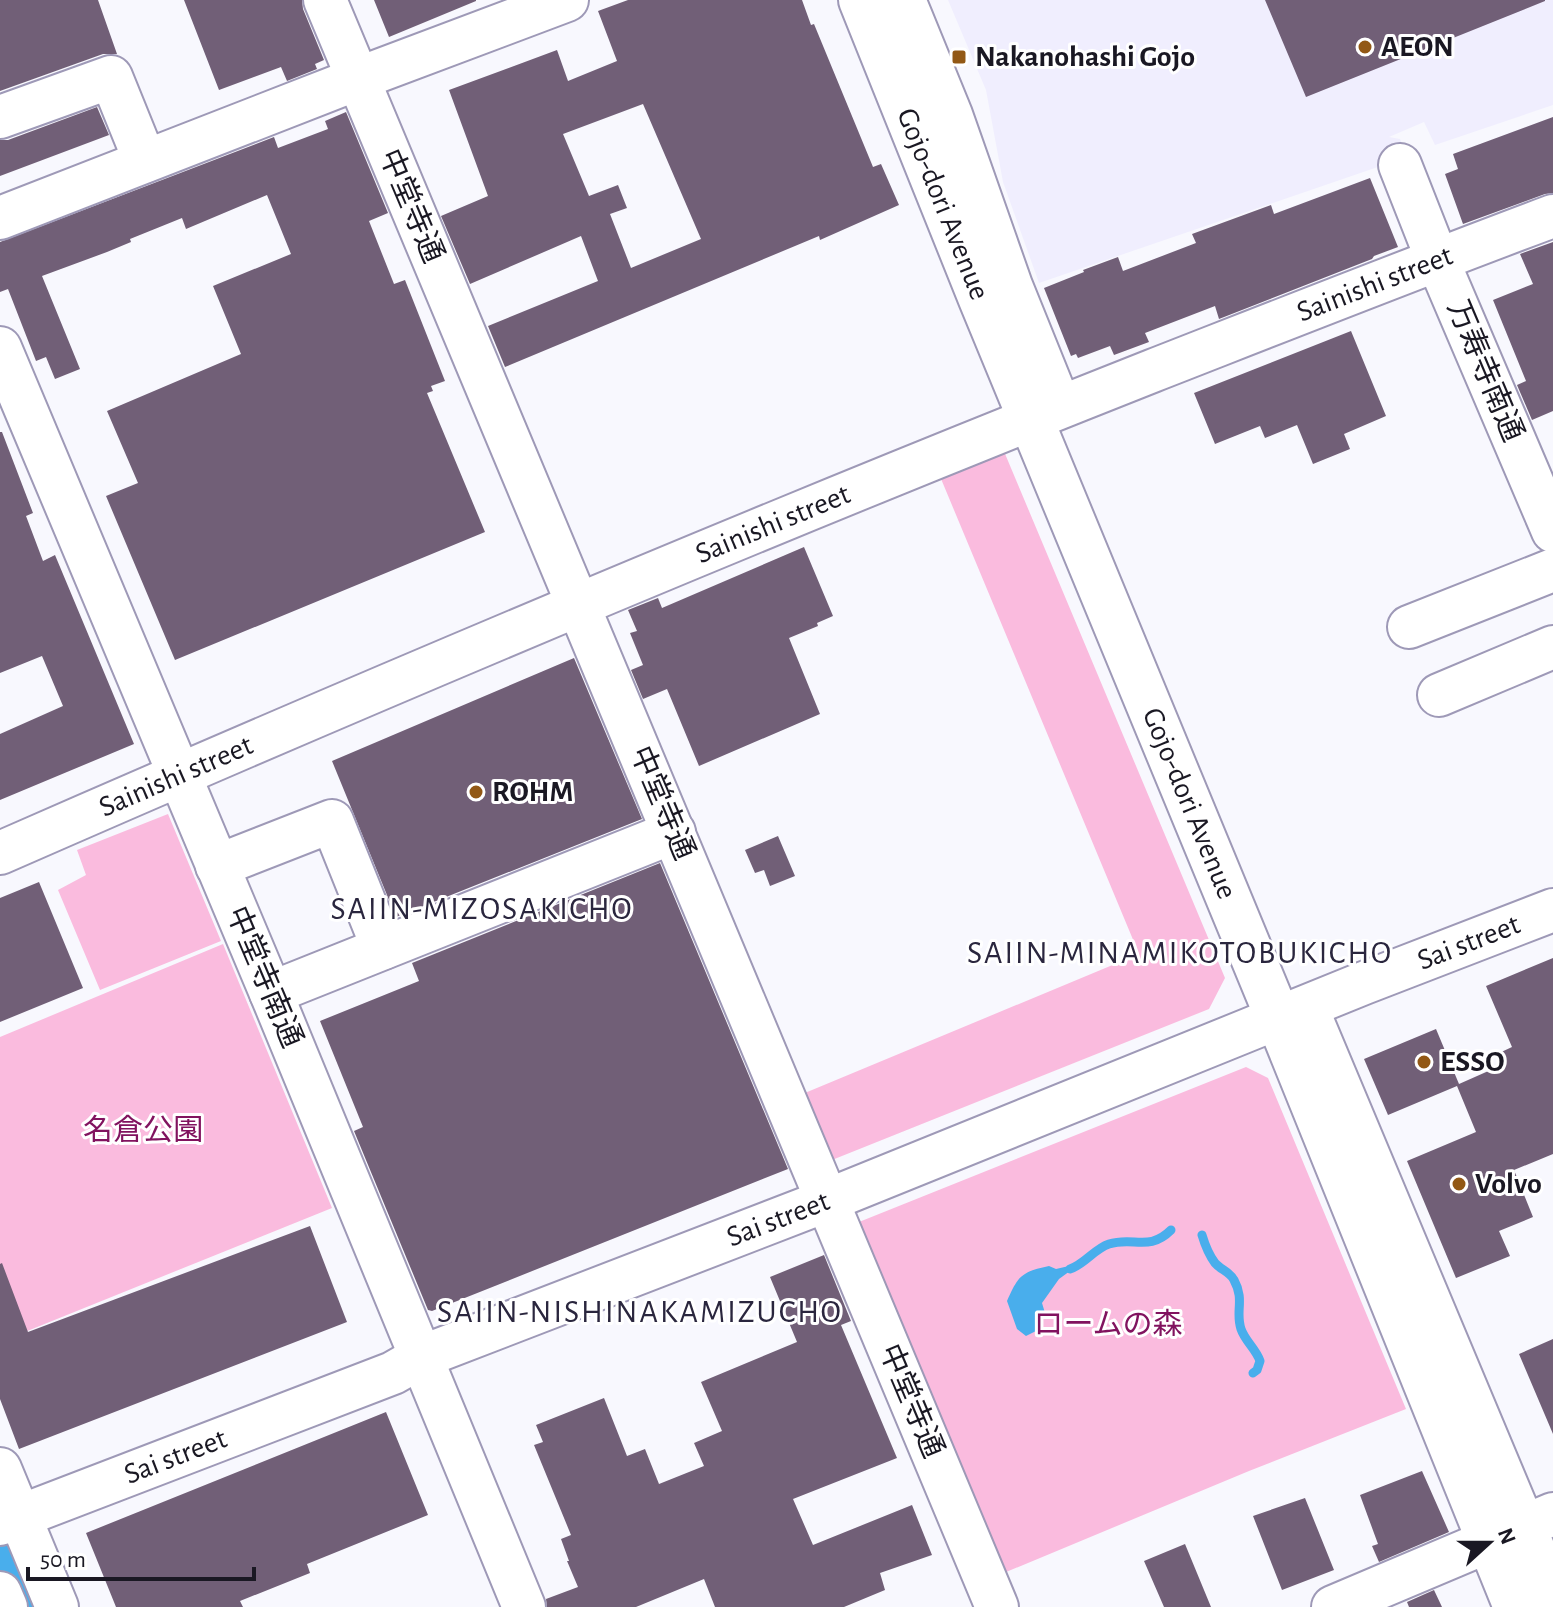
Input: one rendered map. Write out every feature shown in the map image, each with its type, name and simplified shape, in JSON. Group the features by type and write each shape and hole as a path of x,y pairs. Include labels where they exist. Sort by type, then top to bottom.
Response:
{"highway":[{"name":"Gojo-dori Avenue","path":"861,0 981,299 1045,414 1292,1012 1553,1598"},
{"name":"Gojo-dori Avenue","path":"903,0 950,115 1010,286 1045,414"},
{"name":"Gojo-dori Avenue","path":"1516,1607 1522,1527"}],"street":[{"name":"中堂寺通","path":"325,0 997,1607"},
{"path":"0,218 567,0"},
{"path":"0,117 111,77 145,161"},
{"name":"万寿寺南通","path":"1400,165 1553,531"},
{"name":"Sainishi street","path":"0,853 578,604 1045,414 1553,216"},
{"name":"中堂寺南通","path":"0,348 524,1607"},
{"path":"1409,627 1553,570"},
{"path":"1439,695 1553,647"},
{"path":"217,866 332,821 383,948"},
{"path":"271,993 674,832"},
{"name":"Sai street","path":"11,1520 393,1373 421,1357 828,1200 1553,910"},
{"path":"0,1469 11,1520 57,1607"},
{"path":"1333,1607 1522,1527"},
{"path":"0,1593 6,1607"}],"shaded area":[{"path":"948,0 1553,0 1553,105 1435,145 1424,122 1389,137 1400,139 1407,157 1039,283 1003,182 986,90"}],"green space":[{"path":"1003,449 1225,978 1209,1009 827,1162 800,1095 1139,954 939,474"},
{"path":"168,814 221,941 100,990 58,890 86,875 77,850"},
{"name":"名倉公園","path":"223,944 332,1208 0,1342 0,1037"},
{"name":"ロームの森","path":"1246,1067 1268,1078 1406,1409 999,1575 854,1224"}],"water":[{"path":"1049,1266 1056,1269 1069,1266 1070,1271 1059,1279 1042,1303 1045,1313 1038,1330 1026,1336 1017,1329 1007,1301 1022,1276"}],"building":[{"path":"0,0 98,0 117,54 103,54 0,91"},
{"path":"184,0 302,0 324,60 315,64 317,69 287,81 281,67 219,90"},
{"path":"374,0 476,0 476,1 389,37"},
{"path":"628,0 802,0 873,167 881,164 899,205 505,367 488,326 598,281 581,236 470,284 441,216 488,196 449,90 557,50 568,81 617,61 598,11","holes":["643,104 701,239 631,268 610,214 627,208 618,185 589,196 563,134"]},
{"name":"AEON","path":"1265,0 1545,0 1545,1 1306,97"},
{"path":"97,107 109,135 0,176 0,140 8,140"},
{"path":"346,112 388,213 369,221 394,284 405,280 445,381 431,386 433,391 427,393 485,532 175,660 106,496 138,483 107,411 241,354 213,286 291,254 267,195 186,229 182,218 107,252 42,276 80,369 55,379 46,357 36,361 8,289 0,292 0,242 274,137 278,148 328,129 325,121"},
{"path":"1553,117 1553,193 1463,224 1445,174 1458,169 1453,154"},
{"path":"1370,178 1398,247 1219,319 1215,306 1145,333 1149,342 1114,355 1110,346 1078,358 1076,354 1071,356 1044,288 1118,257 1123,271 1196,243 1192,234 1271,205 1274,214"},
{"path":"1553,242 1553,411 1532,420 1517,385 1526,381 1493,300 1533,284 1520,254"},
{"path":"1351,331 1386,416 1344,434 1350,449 1313,464 1297,425 1265,438 1260,426 1215,444 1194,393"},
{"path":"0,432 33,513 26,516 43,561 55,555 134,744 0,800 0,734 63,706 42,656 0,673"},
{"path":"804,547 833,616 789,638 820,714 699,766 667,689 643,699 631,670 643,665 630,633 637,631 628,610 658,598 662,608"},
{"path":"574,658 642,819 396,917 332,761"},
{"path":"778,836 795,876 770,886 764,870 755,873 745,850"},
{"path":"660,863 788,1169 428,1310 354,1131 363,1127 320,1021 419,981 412,963"},
{"path":"39,882 83,988 0,1022 0,898"},
{"path":"1553,958 1553,1154 1514,1170 1533,1217 1499,1231 1510,1256 1456,1278 1407,1161 1476,1132 1457,1086 1388,1115 1364,1059 1436,1029 1459,1084 1502,1065 1497,1054 1512,1047 1486,986"},
{"path":"310,1226 347,1322 19,1449 0,1399 0,1264 28,1332"},
{"path":"824,1255 851,1321 841,1325 897,1458 793,1499 813,1545 912,1505 932,1555 880,1573 885,1590 844,1607 715,1607 704,1579 636,1607 547,1607 546,1599 578,1587 561,1539 571,1535 534,1445 543,1442 536,1425 604,1398 627,1456 645,1449 659,1484 704,1466 694,1443 722,1431 701,1382 797,1342 770,1277"},
{"path":"1553,1339 1553,1434 1519,1354"},
{"path":"386,1412 428,1515 307,1564 310,1573 240,1601 243,1607 116,1607 86,1533"},
{"path":"1422,1471 1449,1532 1379,1562 1372,1546 1378,1544 1360,1495"},
{"path":"1305,1498 1334,1570 1282,1590 1253,1516"},
{"path":"1185,1544 1211,1607 1164,1607 1144,1561"},
{"path":"1434,1590 1442,1607 1409,1607 1407,1602"}],"waterway":[{"path":"1070,1269 1109,1244 1148,1242 1163,1237 1171,1230"},
{"path":"1202,1235 1213,1260 1232,1277 1237,1287 1241,1329 1260,1361 1253,1373"},
{"path":"0,1543 27,1607"},
{"path":"21,1594 41,1607"}],"place":[{"name":"AEON","path":"1365,47"},
{"name":"Nakanohashi Gojo","path":"959,57"},
{"name":"ROHM","path":"476,792"},
{"name":"ESSO","path":"1424,1062"},
{"name":"Volvo","path":"1459,1184"}],"district":[{"name":"SAIIN-MIZOSAKICHO","path":"482,909"},
{"name":"SAIIN-MINAMIKOTOBUKICHO","path":"1180,953"},
{"name":"SAIIN-NISHINAKAMIZUCHO","path":"640,1312"}]}
